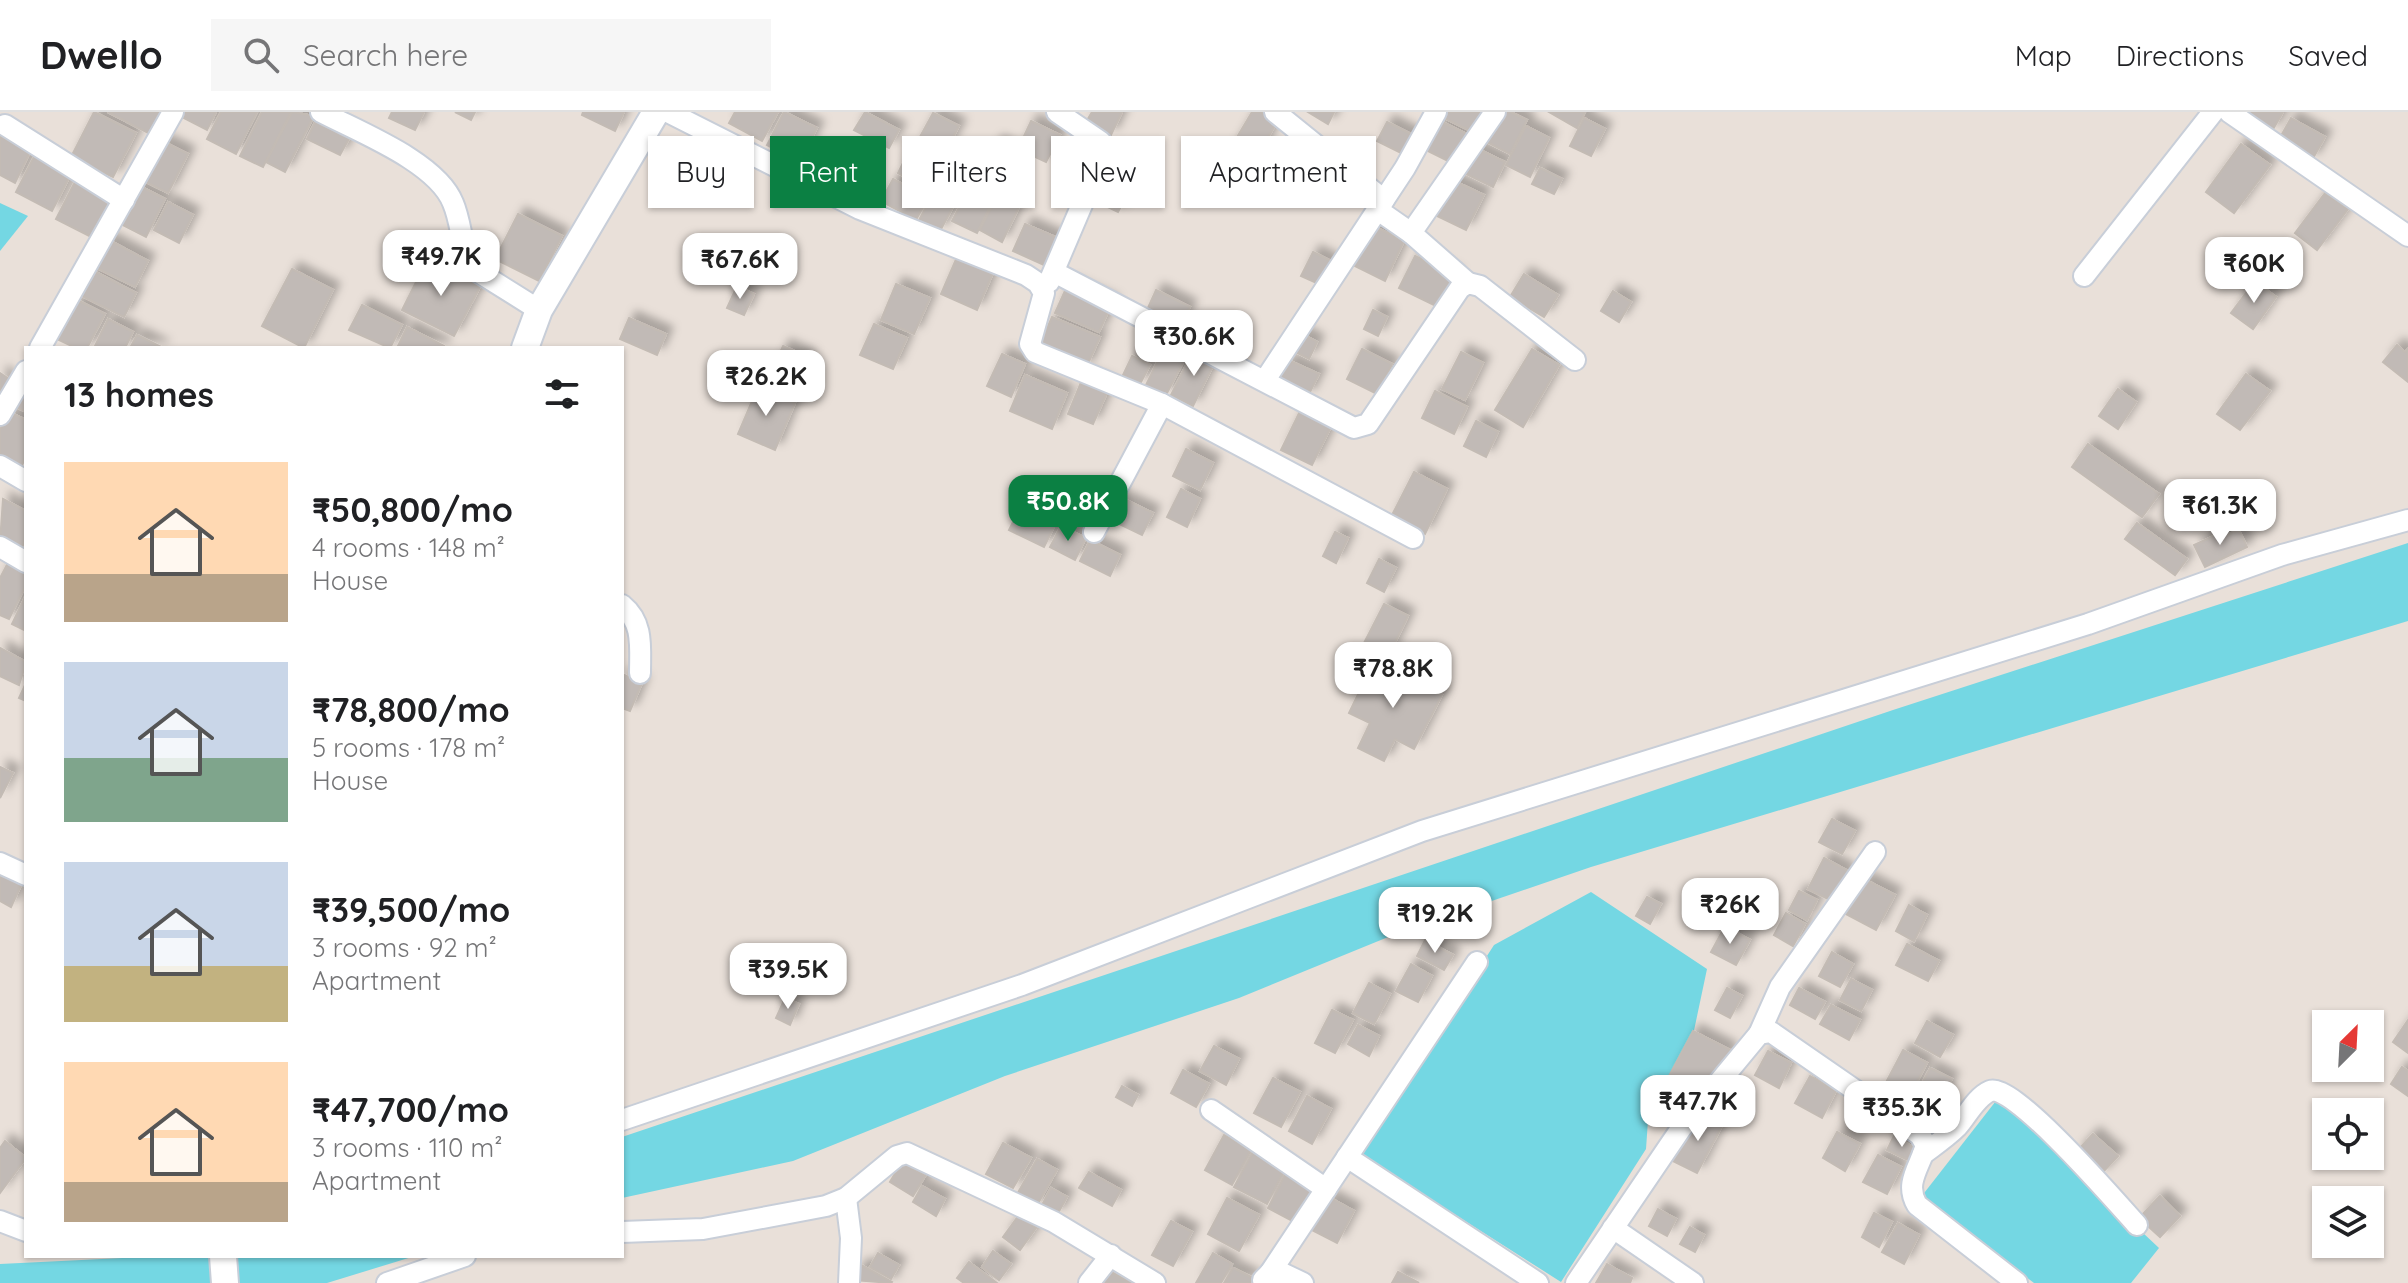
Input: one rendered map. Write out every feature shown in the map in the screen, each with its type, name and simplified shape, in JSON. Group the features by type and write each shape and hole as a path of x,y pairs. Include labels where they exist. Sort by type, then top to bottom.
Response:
{"street":[{"path":"49,345 173,112"},
{"path":"321,112 419,165 443,186 453,203 466,258 472,268 539,310"},
{"path":"526,346 539,310 656,112"},
{"path":"668,112 860,209 1026,275 1038,283 1044,293"},
{"path":"1057,112 1101,142 1104,153 1044,293 1030,344 1035,352 1162,404 1413,538"},
{"path":"1265,380 1381,205 1436,112"},
{"path":"1411,233 1495,112"},
{"path":"2084,276 2213,112"},
{"path":"2229,112 2408,236"},
{"path":"1283,115 1468,283 1480,286 1575,360"},
{"path":"5,125 124,200"},
{"path":"1054,272 1350,426 1363,427 1460,288 1468,283"},
{"path":"0,415 24,374"},
{"path":"1094,532 1162,404"},
{"path":"0,466 24,480"},
{"path":"624,1119 1022,985 1422,831 2088,624 2282,555 2408,520"},
{"path":"0,547 24,561"},
{"path":"624,607 634,615 638,626 640,673"},
{"path":"1576,1283 1682,1127 1759,1034 1788,974 1875,852"},
{"path":"0,863 24,874"},
{"path":"1265,1278 1477,962"},
{"path":"1759,1034 1771,1032 1782,1037 1920,1135 1926,1145 1911,1181 1911,1194 1917,1205 2017,1283"},
{"path":"1923,1154 1957,1127 1979,1099 1999,1089 2011,1095 2055,1137 2137,1225"},
{"path":"1211,1110 1326,1189"},
{"path":"624,1232 703,1229 826,1206 846,1198 897,1156 907,1153 1054,1222 1155,1283"},
{"path":"1347,1157 1538,1283"},
{"path":"846,1198 851,1251 849,1283"},
{"path":"0,1221 24,1230"},
{"path":"1613,1228 1693,1283"},
{"path":"1089,1283 1111,1255"},
{"path":"223,1258 225,1283"},
{"path":"387,1283 459,1258"},
{"path":"1265,1278 1282,1273 1303,1283"}],"water":[{"path":"0,203 28,216 0,251"},
{"path":"2408,543 2408,621 1591,867 1398,933 1239,998 1005,1076 793,1161 624,1198 624,1136 1893,710"},
{"path":"1591,892 1707,969 1692,1040 1649,1106 1646,1149 1561,1282 1360,1154 1494,945"},
{"path":"1999,1097 2159,1248 2131,1283 2034,1283 1921,1197"},
{"path":"122,1258 408,1258 327,1283 0,1283 0,1264"}],"building":[{"path":"94,112 136,133 113,177 71,157"},
{"path":"108,112 161,112 150,134"},
{"path":"181,112 216,112 207,130 180,116"},
{"path":"221,112 257,112 236,154 207,139"},
{"path":"262,112 291,112 263,167 240,156"},
{"path":"292,112 314,116 285,172 266,162"},
{"path":"392,112 424,112 415,130 389,118"},
{"path":"455,112 475,112 471,120"},
{"path":"583,112 624,112 615,131 582,115"},
{"path":"735,112 778,112 762,141 729,123"},
{"path":"784,112 817,128 813,136 772,136"},
{"path":"865,112 899,130 889,148 886,146 886,136 866,136 854,130"},
{"path":"1092,112 1122,112 1111,135 1086,122"},
{"path":"1252,112 1260,112 1277,122 1269,136 1238,136"},
{"path":"1308,112 1334,112 1328,124"},
{"path":"1444,112 1490,112 1479,135 1442,117"},
{"path":"1499,112 1511,112 1527,120 1510,154 1485,141"},
{"path":"1549,112 1585,112 1577,128"},
{"path":"2249,112 2283,112 2272,131 2246,116"},
{"path":"933,113 959,126 954,136 920,136"},
{"path":"317,118 351,135 340,155 307,139"},
{"path":"1584,118 1605,129 1591,156 1570,146"},
{"path":"2291,118 2325,137 2312,160 2278,141"},
{"path":"1031,121 1060,135 1051,136 1051,152 1046,162 1035,157 1035,136 1024,136"},
{"path":"1440,121 1471,136 1456,165 1426,150"},
{"path":"1387,122 1417,137 1407,156 1377,141"},
{"path":"1526,126 1549,138 1530,177 1506,165"},
{"path":"0,136 30,152 15,183 0,175"},
{"path":"162,141 188,154 168,193 142,180"},
{"path":"2241,144 2270,165 2234,213 2206,192"},
{"path":"1474,147 1505,162 1493,187 1462,172"},
{"path":"35,155 71,174 52,211 16,192"},
{"path":"1540,168 1562,179 1554,194 1532,184"},
{"path":"893,179 902,184 902,208 923,208 916,220 886,204 886,192"},
{"path":"1450,179 1484,195 1466,230 1433,214"},
{"path":"76,180 117,201 97,240 56,219"},
{"path":"136,184 165,199 146,237 117,222"},
{"path":"2325,193 2348,209 2317,250 2295,233"},
{"path":"168,202 193,215 179,243 154,230"},
{"path":"926,208 952,208 940,231 919,220"},
{"path":"959,208 989,208 977,233 952,221"},
{"path":"991,208 1019,208 1002,242 980,230"},
{"path":"518,214 562,236 539,281 495,259"},
{"path":"1025,224 1058,238 1046,266 1013,251"},
{"path":"1371,225 1404,241 1385,281 1351,264"},
{"path":"107,239 148,261 135,287 93,266"},
{"path":"1313,252 1333,262 1321,285 1301,276"},
{"path":"1415,256 1455,276 1440,308 1399,288"},
{"path":"957,257 993,273 977,310 941,294"},
{"path":"427,260 480,287 454,336 402,310"},
{"path":"292,269 333,290 305,346 262,326"},
{"path":"92,270 136,293 124,317 80,295"},
{"path":"1524,274 1558,295 1544,317 1510,297"},
{"path":"2255,281 2276,297 2253,329 2231,313"},
{"path":"896,284 930,298 914,334 881,320"},
{"path":"1068,284 1112,303 1099,332 1055,313"},
{"path":"737,286 754,294 744,315 727,308"},
{"path":"1156,290 1190,307 1180,327 1147,310"},
{"path":"1613,291 1631,302 1619,322 1601,311"},
{"path":"77,300 105,314 88,346 72,346 57,339"},
{"path":"362,305 402,325 391,346 349,330"},
{"path":"1373,310 1387,317 1378,336 1364,329"},
{"path":"1052,317 1100,337 1086,368 1039,347"},
{"path":"629,318 666,334 657,355 620,339"},
{"path":"108,319 133,332 126,346 95,346"},
{"path":"874,324 907,338 893,369 860,355"},
{"path":"407,327 444,346 398,346"},
{"path":"1301,333 1317,342 1309,359 1292,350"},
{"path":"137,335 159,346 131,346"},
{"path":"1169,338 1190,349 1166,395 1146,385"},
{"path":"2397,345 2405,352 2408,349 2408,382 2383,362"},
{"path":"783,346 809,357 793,392 767,381"},
{"path":"1194,349 1216,360 1193,406 1171,395"},
{"path":"1362,349 1392,364 1377,394 1347,379"},
{"path":"1532,349 1559,365 1523,427 1495,410"},
{"path":"1461,352 1483,363 1465,400 1442,389"},
{"path":"1002,354 1025,364 1011,397 987,386"},
{"path":"1132,356 1150,365 1140,384 1123,375"},
{"path":"1288,360 1319,374 1308,396 1278,381"},
{"path":"0,373 9,379 0,394"},
{"path":"2246,374 2270,391 2240,430 2217,414"},
{"path":"1025,375 1067,393 1052,429 1010,411"},
{"path":"1084,375 1110,386 1093,424 1068,414"},
{"path":"758,387 795,403 775,450 738,434"},
{"path":"2118,389 2136,402 2118,429 2099,416"},
{"path":"1435,391 1467,407 1454,434 1422,418"},
{"path":"24,393 24,411 16,407"},
{"path":"1300,411 1331,427 1312,465 1281,450"},
{"path":"9,412 24,419 24,461 21,467 0,456 0,430"},
{"path":"1476,421 1498,432 1486,457 1464,446"},
{"path":"2088,444 2159,494 2142,517 2072,467"},
{"path":"1186,449 1213,463 1200,490 1173,476"},
{"path":"1414,472 1447,489 1425,534 1391,517"},
{"path":"1181,489 1200,499 1187,527 1167,517"},
{"path":"1026,496 1061,513 1044,547 1009,530"},
{"path":"3,499 24,510 24,543 19,553 0,543"},
{"path":"1124,499 1153,513 1142,535 1113,521"},
{"path":"2137,523 2187,559 2175,575 2125,539"},
{"path":"1061,526 1086,538 1075,560 1050,547"},
{"path":"2239,530 2247,547 2205,567 2194,545 2225,531 2227,535"},
{"path":"1335,532 1348,538 1336,563 1323,556"},
{"path":"1090,540 1120,555 1110,576 1080,561"},
{"path":"10,559 24,567 24,589 9,619 0,615 0,578"},
{"path":"1379,559 1396,568 1384,592 1367,583"},
{"path":"24,599 24,630 12,624"},
{"path":"1384,604 1408,616 1389,655 1364,643"},
{"path":"0,648 24,661 19,685 0,676"},
{"path":"1374,661 1442,695 1414,749 1395,739 1384,761 1358,748 1370,723 1349,713"},
{"path":"624,675 642,683 630,711 624,709"},
{"path":"0,767 13,773 0,798"},
{"path":"1832,819 1855,831 1842,854 1819,842"},
{"path":"1824,858 1848,871 1832,901 1808,889"},
{"path":"0,873 22,883 11,907 0,901"},
{"path":"1864,879 1895,895 1876,930 1846,914"},
{"path":"1799,891 1817,900 1807,920 1789,910"},
{"path":"1647,897 1661,904 1650,924 1636,916"},
{"path":"1909,905 1927,915 1914,941 1896,931"},
{"path":"1786,913 1805,924 1793,946 1774,935"},
{"path":"1725,926 1750,940 1736,965 1711,952"},
{"path":"1425,940 1453,955 1444,970 1417,956"},
{"path":"1907,944 1939,961 1928,981 1896,965"},
{"path":"1832,952 1853,964 1840,987 1819,976"},
{"path":"1411,964 1432,976 1418,1002 1396,991"},
{"path":"1851,979 1872,990 1861,1011 1840,1000"},
{"path":"1369,983 1390,994 1374,1024 1353,1013"},
{"path":"1727,988 1742,996 1730,1018 1715,1010"},
{"path":"1799,988 1825,1002 1815,1019 1790,1005"},
{"path":"785,998 799,1004 790,1025 776,1018"},
{"path":"1831,1005 1860,1020 1849,1040 1820,1024"},
{"path":"1332,1010 1353,1020 1335,1053 1315,1043"},
{"path":"2408,1020 2408,1053 2393,1042"},
{"path":"1927,1021 1953,1035 1940,1057 1915,1043"},
{"path":"1358,1025 1379,1036 1369,1056 1348,1044"},
{"path":"1693,1031 1730,1050 1706,1096 1669,1076"},
{"path":"1214,1046 1239,1059 1226,1085 1200,1071"},
{"path":"1903,1050 1927,1063 1907,1101 1883,1088"},
{"path":"1768,1051 1791,1063 1779,1088 1755,1075"},
{"path":"2402,1067 2408,1071 2408,1096 2391,1084"},
{"path":"1930,1068 1952,1079 1932,1116 1911,1105"},
{"path":"1183,1070 1209,1084 1196,1107 1171,1093"},
{"path":"1810,1076 1836,1091 1822,1118 1795,1103"},
{"path":"1273,1078 1300,1092 1281,1127 1254,1113"},
{"path":"1122,1086 1138,1095 1132,1106 1116,1097"},
{"path":"1307,1096 1331,1109 1312,1144 1289,1131"},
{"path":"1699,1113 1722,1126 1697,1173 1673,1161"},
{"path":"1837,1132 1860,1144 1845,1171 1823,1158"},
{"path":"2093,1134 2118,1156 2100,1175 2076,1152"},
{"path":"1224,1135 1251,1150 1232,1185 1205,1170"},
{"path":"1894,1136 1917,1149 1910,1161 1887,1150"},
{"path":"5,1141 24,1156 24,1161 0,1193 0,1148"},
{"path":"1003,1143 1031,1158 1013,1188 986,1174"},
{"path":"1253,1152 1285,1169 1267,1204 1234,1187"},
{"path":"1878,1155 1901,1167 1887,1194 1863,1182"},
{"path":"1037,1159 1057,1170 1036,1207 1016,1196"},
{"path":"902,1162 925,1176 913,1196 890,1182"},
{"path":"1089,1172 1121,1190 1112,1206 1079,1188"},
{"path":"1286,1173 1317,1189 1298,1224 1268,1208"},
{"path":"922,1186 945,1199 936,1216 913,1202"},
{"path":"1051,1188 1067,1197 1057,1215 1041,1207"},
{"path":"2160,1196 2180,1216 2160,1237 2139,1218"},
{"path":"1329,1197 1354,1211 1337,1243 1312,1230"},
{"path":"1227,1198 1259,1215 1239,1251 1208,1234"},
{"path":"1658,1209 1676,1219 1667,1236 1649,1226"},
{"path":"1874,1213 1892,1222 1879,1247 1862,1237"},
{"path":"1019,1215 1036,1228 1020,1250 1003,1237"},
{"path":"1171,1221 1192,1232 1173,1266 1152,1255"},
{"path":"1898,1223 1919,1235 1904,1264 1882,1252"},
{"path":"1690,1227 1704,1235 1695,1252 1680,1244"},
{"path":"993,1251 1011,1264 999,1280 982,1267"},
{"path":"878,1253 899,1265 891,1279 870,1267"},
{"path":"1213,1253 1232,1264 1221,1283 1196,1283"},
{"path":"969,1262 997,1283 964,1283 957,1278"},
{"path":"1607,1264 1632,1278 1630,1283 1596,1283"},
{"path":"861,1265 892,1282 852,1280"},
{"path":"1233,1268 1253,1278 1250,1283 1224,1283"},
{"path":"1109,1271 1132,1283 1103,1283"},
{"path":"1398,1272 1419,1283 1392,1283"}]}
